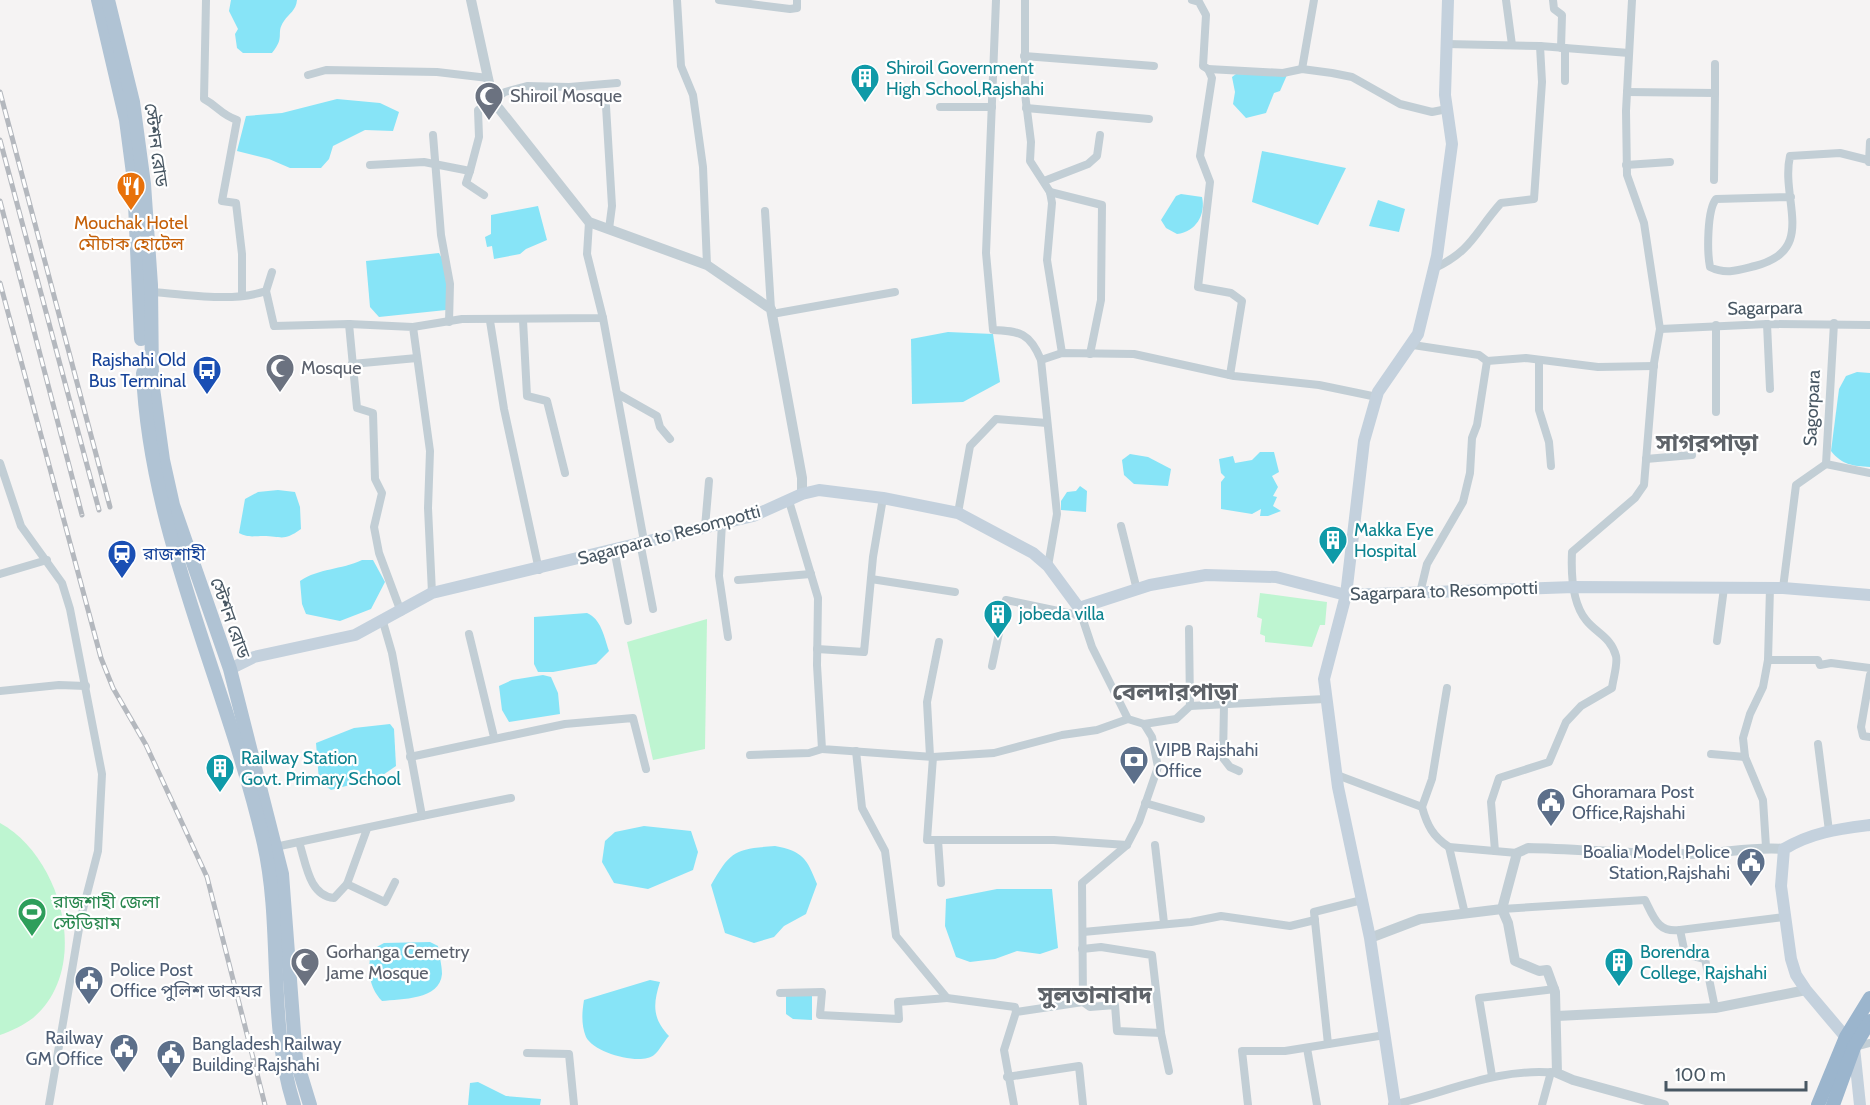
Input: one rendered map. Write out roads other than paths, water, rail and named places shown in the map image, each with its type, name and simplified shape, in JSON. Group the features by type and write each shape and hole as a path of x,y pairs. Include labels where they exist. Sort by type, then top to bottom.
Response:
{"highway":[{"path":"1818,1105 1870,998"},
{"path":"1833,1105 1850,1042 1870,1022"}],"main road":[{"name":"স্টেশন রোড","path":"98,0 126,120 134,181 146,425 160,495 250,788 265,846 271,897 282,1057 294,1105"},
{"name":"স্টেশন রোড","path":"108,0 133,102 139,142 150,247 152,381 163,460 173,505 230,669 282,874 288,926 296,1059 310,1105"},
{"path":"1394,1105 1370,938 1337,775 1324,679 1347,595 1364,441 1377,398 1393,367 1413,345 1424,318 1432,269 1437,256 1452,144 1445,95 1448,0"},
{"name":"Sagarpara to Resompotti","path":"230,669 254,657 355,635 383,622 432,593 539,570 614,549 753,516 802,494 819,490 883,498 958,513 1034,554 1048,566 1080,612 1137,590 1206,575 1276,577 1347,595 1574,587 1783,588 1870,595"},
{"path":"1860,1105 1850,1042 1796,975 1791,959 1781,886 1784,849 1803,837 1870,825"}],"street":[{"path":"206,0 204,99 214,104 221,115 237,120 222,201 236,203 242,255 242,296"},
{"path":"471,0 493,101 589,222 707,265 771,311 895,292"},
{"path":"677,0 681,66 693,95 703,167 707,265"},
{"path":"718,0 790,9 796,8 796,0"},
{"path":"996,0 987,253 993,330 1021,332 1041,360 1057,514 1048,566"},
{"path":"1025,0 1024,56 1026,108 1031,142 1030,162 1050,192 1052,203 1047,260 1062,353"},
{"path":"1192,0 1199,2 1206,15 1203,66 1208,69 1284,73 1302,69 1352,77 1387,98 1421,110 1432,112 1447,109"},
{"path":"1302,69 1314,0"},
{"path":"1506,0 1512,45"},
{"path":"1553,0 1554,9 1562,15 1565,81"},
{"path":"1495,851 1491,802 1499,778 1549,762 1566,722 1581,706 1612,688 1617,657 1604,634 1586,621 1578,605 1571,574 1572,552 1635,498 1644,485 1654,366 1660,329 1644,223 1627,175 1626,165 1632,0"},
{"path":"1446,44 1540,46 1629,53"},
{"path":"1432,269 1453,260 1471,244 1502,203 1534,199 1542,96 1540,46"},
{"path":"1024,56 1154,66"},
{"path":"1714,180 1715,64"},
{"path":"1208,69 1212,78 1211,90 1200,156 1210,182 1198,287 1231,293 1242,301 1230,375"},
{"path":"308,75 326,70 455,73 488,78"},
{"path":"484,195 466,183 479,138 478,110 505,92 527,86 569,87 617,82"},
{"path":"1627,92 1715,93"},
{"path":"606,106 612,206 609,229"},
{"path":"940,107 992,107"},
{"path":"1026,108 1149,119"},
{"path":"433,135 441,235 450,284 449,321"},
{"path":"1044,181 1088,164 1097,156 1100,135"},
{"path":"1791,197 1716,199 1711,205 1710,267 1721,272 1732,272 1774,261 1784,252 1791,241 1791,197 1790,156 1840,153 1869,161 1870,142"},
{"path":"1626,165 1670,162"},
{"path":"370,165 436,164 470,171"},
{"path":"1050,192 1102,205 1101,300 1090,354"},
{"path":"765,211 771,311 802,478 802,494"},
{"path":"589,222 587,254 618,394 653,609"},
{"path":"272,272 266,291 274,326 349,324 413,327 449,321 603,318"},
{"path":"151,292 242,296 266,291"},
{"path":"524,320 527,396 547,401 565,473"},
{"path":"490,321 504,409 539,570"},
{"name":"Sagorpara","path":"1783,588 1796,485 1826,464 1834,323"},
{"path":"349,324 357,408 373,413 375,479 382,493 374,527 379,553 401,612"},
{"path":"1767,324 1770,389"},
{"name":"Sagarpara","path":"1660,329 1767,324 1870,325"},
{"path":"1716,325 1716,411"},
{"path":"413,327 430,451 428,508 432,593"},
{"path":"1413,345 1479,355 1487,360 1539,360 1598,367 1654,366"},
{"path":"1041,360 1062,353 1159,358 1230,375 1319,386 1377,398"},
{"path":"352,364 417,358"},
{"path":"1420,593 1427,564 1463,502 1470,473 1472,438 1477,425 1487,360"},
{"path":"1539,360 1539,410 1549,442 1551,466"},
{"path":"618,394 657,416 660,427 670,439"},
{"path":"958,513 970,446 982,431 996,419 1047,423"},
{"path":"1646,459 1692,455"},
{"path":"0,463 3,482 21,526 62,583 70,609 102,774 98,851 81,917 49,1105"},
{"path":"1826,464 1870,473"},
{"path":"705,527 709,481"},
{"path":"817,649 864,652 871,579 883,498"},
{"path":"789,501 818,598 817,649 822,749"},
{"path":"722,523 718,576 728,637"},
{"path":"1121,526 1137,590"},
{"path":"614,549 628,621"},
{"path":"0,574 47,560"},
{"path":"738,580 811,574"},
{"path":"871,579 955,592"},
{"path":"1718,641 1724,588"},
{"path":"1766,848 1763,800 1745,757 1743,738 1750,714 1763,687 1768,660 1770,588"},
{"path":"992,666 1006,600 1080,612 1092,647 1128,719"},
{"path":"383,622 392,653 422,816"},
{"path":"1189,629 1190,706"},
{"path":"469,634 494,737"},
{"path":"939,642 927,702 932,756 927,840 1054,840 1127,845"},
{"path":"1768,660 1818,660 1820,665 1830,663 1870,668"},
{"path":"1870,675 1861,727 1863,736 1870,737"},
{"path":"0,691 59,685 86,686"},
{"path":"1447,688 1432,779 1422,807 1427,826 1439,841 1449,847 1517,854 1528,848 1729,854 1766,848 1784,849"},
{"path":"750,755 809,753 822,749 932,756 994,753 1062,735 1097,730 1128,719 1144,724 1176,719 1190,706 1325,699"},
{"path":"1224,704 1223,758 1230,767 1239,771"},
{"path":"410,757 494,737 565,724 633,718 646,769"},
{"path":"1083,1002 1082,884 1127,845 1145,803 1158,767 1152,737 1144,724"},
{"path":"1818,744 1828,831"},
{"path":"856,751 862,808 885,851 896,936 948,998"},
{"path":"1711,754 1745,757"},
{"path":"1337,775 1422,807"},
{"path":"275,847 511,798"},
{"path":"1145,803 1201,819"},
{"path":"299,842 317,892 325,897 334,898 346,884 367,829"},
{"path":"938,840 941,883"},
{"path":"1155,845 1164,923"},
{"path":"1449,847 1465,914"},
{"path":"1517,854 1502,909 1508,923 1515,961 1539,971 1547,970 1555,988 1557,1016 1554,1073 1542,1105"},
{"path":"346,884 385,902 395,882"},
{"path":"1328,1044 1314,912 1362,900"},
{"path":"1370,938 1420,919 1502,909 1645,900 1658,926 1669,931 1784,917"},
{"path":"1083,932 1221,916 1290,926 1315,920"},
{"path":"1680,930 1685,954 1706,959 1715,1008"},
{"path":"1082,949 1101,947 1152,955 1161,1033 1169,1071"},
{"path":"1492,1076 1479,998 1555,988"},
{"path":"1557,1016 1715,1008 1806,990"},
{"path":"780,993 822,992 820,1015 899,1019 898,1002 948,998 1015,1006 1016,1012 1004,1050 1007,1077 1014,1105"},
{"path":"1016,1012 1083,1002 1090,1007 1115,1005 1117,1031 1161,1033"},
{"path":"1248,1105 1242,1051 1285,1051 1385,1035"},
{"path":"1850,1042 1870,1043"},
{"path":"1307,1047 1317,1105"},
{"path":"527,1053 569,1054 574,1105"},
{"path":"1007,1077 1079,1066 1083,1105"},
{"path":"1394,1105 1428,1097 1492,1076 1528,1071 1554,1073 1664,1105"}],"water":[{"path":"231,0 297,0 294,9 281,25 279,43 272,53 243,53 237,48 235,34 238,29 229,11"},
{"path":"1236,74 1287,75 1280,91 1274,93 1266,113 1246,118 1233,104 1235,92 1232,77"},
{"path":"337,99 380,103 399,112 393,131 365,130 333,146 329,159 321,168 290,168 269,159 237,151 246,116 282,113"},
{"path":"1262,151 1346,168 1318,225 1252,202"},
{"path":"1181,194 1202,197 1203,203 1201,216 1194,226 1184,233 1177,234 1166,228 1161,220 1176,196"},
{"path":"1378,200 1405,209 1399,232 1369,226"},
{"path":"538,206 547,240 520,254 494,259 492,246 487,247 485,237 491,234 491,215"},
{"path":"439,253 446,266 446,310 379,317 370,307 366,261"},
{"path":"948,332 993,334 1000,382 963,402 912,404 911,339"},
{"path":"1857,372 1870,373 1870,467 1848,464 1831,451 1839,389 1846,376"},
{"path":"1260,452 1274,452 1279,472 1272,476 1278,487 1273,496 1277,497 1273,506 1281,511 1268,516 1260,516 1261,509 1252,514 1221,509 1221,482 1225,477 1221,473 1219,459 1233,456 1235,463 1252,460"},
{"path":"1130,454 1148,457 1171,469 1168,486 1134,484 1124,475 1122,460"},
{"path":"1080,486 1087,491 1086,512 1061,510 1061,501 1067,492 1076,491"},
{"path":"278,490 295,492 300,507 301,529 290,536 282,537 248,536 239,533 245,499 258,492"},
{"path":"362,560 373,560 385,582 371,609 340,621 306,614 302,604 300,581 315,574"},
{"path":"587,613 599,624 609,651 596,664 553,672 538,672 534,664 534,617"},
{"path":"543,675 551,677 558,693 560,714 509,722 502,710 499,686 512,680"},
{"path":"390,724 394,729 396,766 380,777 331,790 319,781 316,743 354,728"},
{"path":"644,826 691,831 698,852 693,870 648,889 614,883 602,862 605,841 615,832"},
{"path":"775,846 798,854 807,862 813,875 817,884 806,914 784,926 774,937 754,943 725,933 711,885 729,858 742,850"},
{"path":"997,889 1052,889 1058,948 1040,954 1017,951 995,959 970,962 956,957 945,926 946,899"},
{"path":"430,942 438,946 442,971 440,983 434,989 418,996 382,1001 374,990 370,977 371,950 384,943"},
{"path":"650,980 660,982 655,1004 657,1017 669,1036 656,1053 648,1058 629,1058 608,1053 591,1043 583,1028 584,1000"},
{"path":"812,993 812,1020 793,1019 786,1014 786,994"},
{"path":"478,1082 506,1096 541,1099 540,1105 468,1105 470,1083"}],"railway":[{"path":"0,92 110,507"},
{"path":"0,140 99,510"},
{"path":"0,201 82,515"},
{"path":"0,283 101,658 113,688 146,745 207,877 265,1105"}],"place":[{"name":"Shiroil Government High School,Rajshahi","path":"865,104"},
{"name":"Shiroil Mosque","path":"489,122"},
{"name":"Mouchak Hotel মৌচাক হোটেল","path":"131,212"},
{"name":"Mosque","path":"280,394"},
{"name":"Rajshahi Old Bus Terminal","path":"207,396"},
{"name":"Makka Eye Hospital","path":"1333,566"},
{"name":"রাজশাহী","path":"122,580"},
{"name":"jobeda villa","path":"998,640"},
{"name":"VIPB Rajshahi Office","path":"1134,786"},
{"name":"Railway Station Govt. Primary School","path":"220,794"},
{"name":"Ghoramara Post Office,Rajshahi","path":"1551,828"},
{"name":"Boalia Model Police Station,Rajshahi","path":"1751,888"},
{"name":"রাজশাহী জেলা স্টেডিয়াম","path":"32,938"},
{"name":"Gorhanga Cemetry Jame Mosque","path":"305,988"},
{"name":"Borendra College, Rajshahi","path":"1619,988"},
{"name":"Police Post Office পুলিশ ডাকঘর","path":"89,1006"},
{"name":"Railway GM Office","path":"124,1074"},
{"name":"Bangladesh Railway Building Rajshahi","path":"171,1080"}],"district":[{"name":"সাগরপাড়া","path":"1707,443"},
{"name":"বেলদারপাড়া","path":"1175,692"},
{"name":"সুলতানাবাদ","path":"1095,995"}]}
